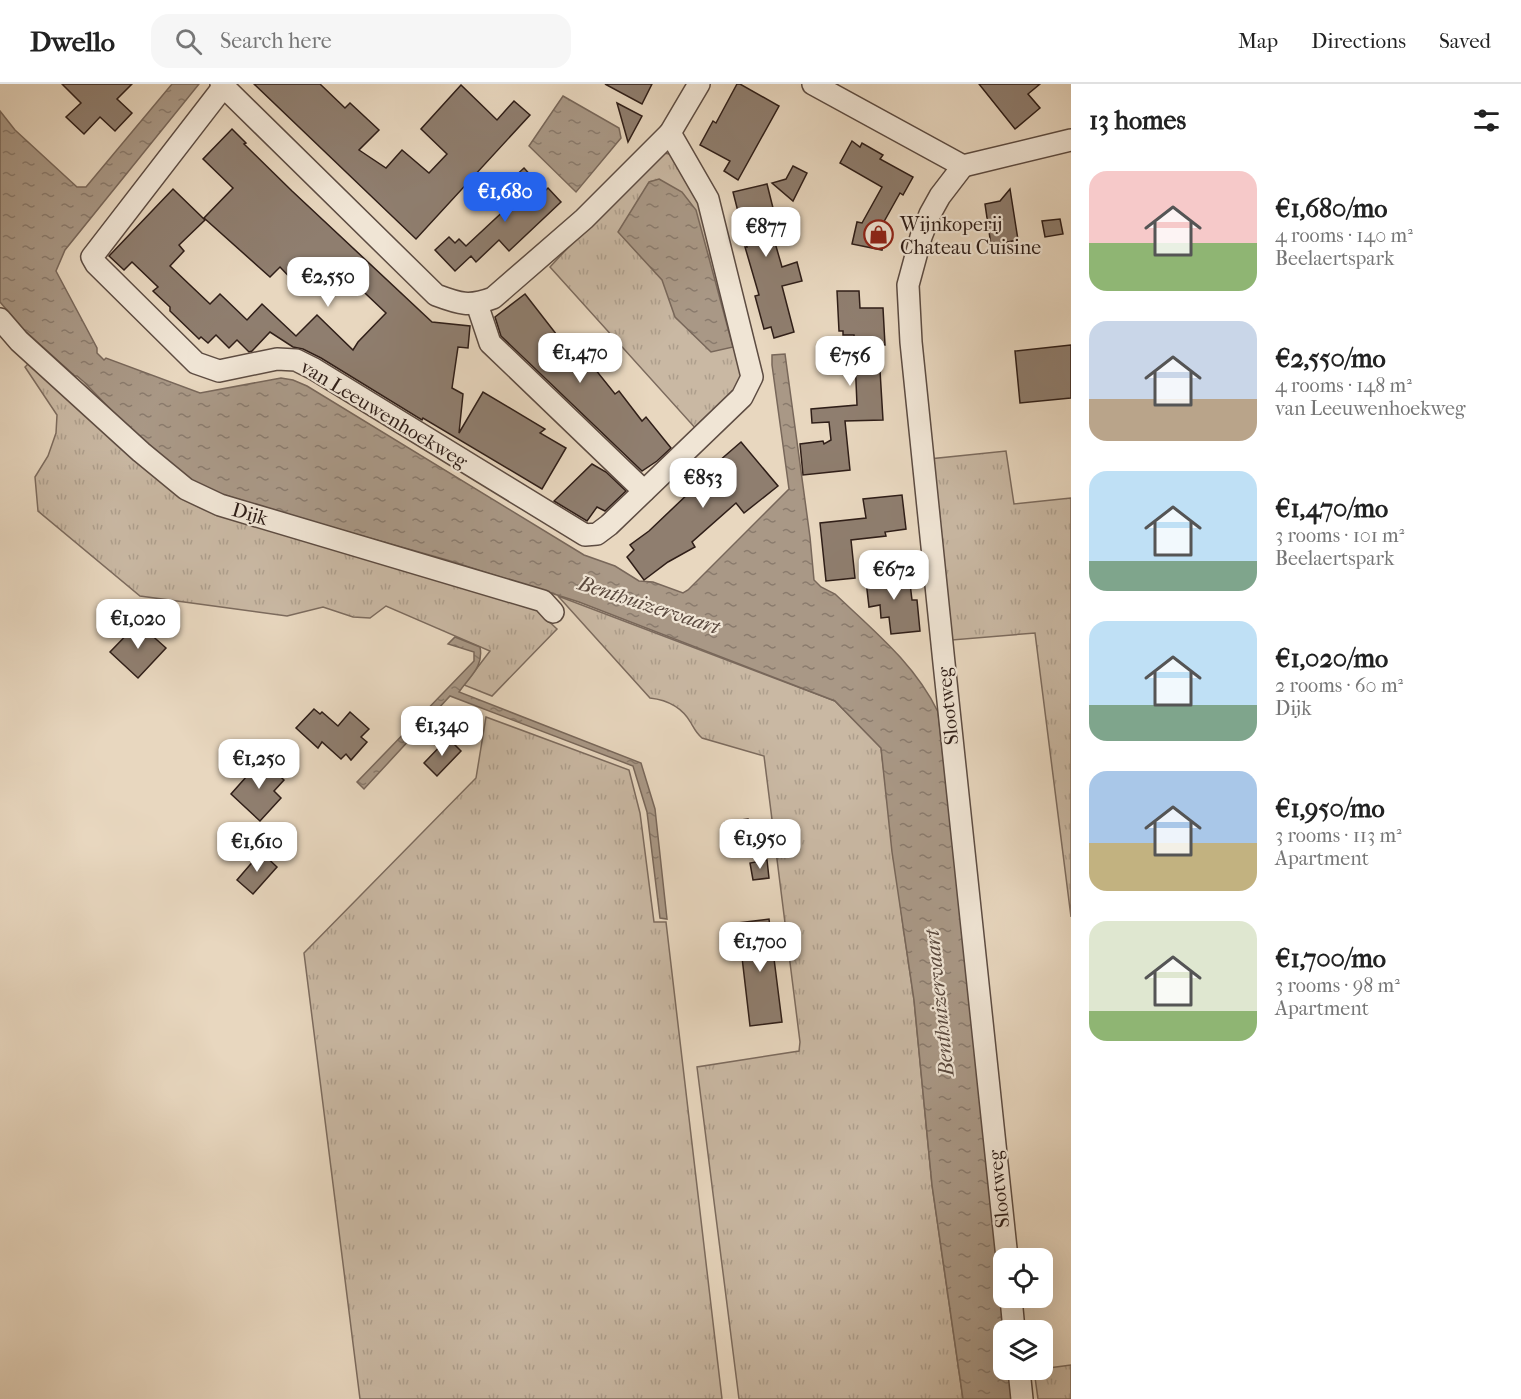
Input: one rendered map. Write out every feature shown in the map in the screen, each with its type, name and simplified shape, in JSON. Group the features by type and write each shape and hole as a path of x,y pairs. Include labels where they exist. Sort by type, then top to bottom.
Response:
{"street":[{"path":"223,85 436,295 459,304 477,304 493,298 584,219 670,133 699,84"},
{"path":"813,84 963,166 1071,141"},
{"name":"van Leeuwenhoekweg","path":"223,85 92,257 96,264 196,363 219,370 277,359 296,360 585,535 597,534 644,491"},
{"path":"477,304 490,343 644,491 742,397 752,377 708,199 670,133"},
{"name":"Slootweg","path":"963,166 940,196 930,214 914,259 908,293 911,342 1005,1248"},
{"name":"Dijk","path":"0,320 19,341 141,452 186,489 220,505 543,601 553,612"},
{"path":"1019,1380 1022,1399"}],"green space":[{"path":"657,152 676,155 702,208 743,382 697,430 550,267"},
{"path":"29,363 184,499 199,507 330,543 529,603 557,629 492,696 464,685 490,651 386,606 370,618 353,617 323,607 287,616 140,596 38,511 35,477 48,456 56,433 57,415 25,367"},
{"path":"1006,451 1014,504 1071,498 1071,917 1035,633 952,640 929,459"},
{"path":"558,596 835,701 881,748 914,1000 932,1185 963,1399 739,1399 697,1067 799,1051 800,1042 764,756 702,738 679,709 662,700 650,698"},
{"path":"486,717 629,770 640,813 654,922 666,922 722,1399 360,1399 304,953 476,778"},
{"path":"1071,1365 1071,1399 1038,1399 1035,1380 1053,1380 1053,1367"}],"water":[{"name":"Benthuizervaart","path":"172,84 199,84 65,250 56,271 97,348 97,353 104,360 106,358 200,393 281,378 293,380 307,386 584,555 615,566 639,581 653,582 683,593 789,489 772,365 772,355 785,354 814,580 821,587 835,594 892,648 918,678 938,712 998,1248 993,1248 993,1308 1005,1308 1006,1320 993,1320 993,1380 1012,1380 1015,1399 963,1399 932,1185 914,1000 892,852 881,748 835,701 579,602 447,560 199,487 124,423 84,382 25,331 0,302 0,111 15,130 77,187 86,187"},
{"path":"563,96 619,128 621,138 576,192 529,146"},
{"path":"659,179 682,192 696,210 733,347 711,352 675,317 662,280 618,232 649,182"},
{"path":"455,637 480,647 481,654 478,666 459,692 641,763 655,809 667,919 660,918 647,812 633,766 450,696 364,789 357,782 474,661 474,652 448,644"}],"building":[{"path":"62,84 132,84 117,99 132,113 115,131 100,117 84,134 66,117 81,103"},
{"path":"254,84 320,84 345,108 350,103 379,130 359,150 386,168 402,150 429,173 447,154 421,129 461,85 497,120 514,101 530,115 416,239"},
{"path":"605,84 652,84 642,104"},
{"path":"737,84 779,106 738,180 724,171 730,161 700,145 713,121 716,123"},
{"path":"979,84 1040,84 1028,94 1040,108 1015,129"},
{"path":"617,103 642,116 628,142"},
{"path":"232,129 246,143 244,144 292,191 432,322 470,326 468,348 458,347 452,388 463,394 459,433 483,392 545,429 540,433 566,448 542,489 423,418 422,420 321,358 293,347 270,332 249,352 237,340 229,348 216,335 208,343 201,337 199,339 170,311 170,307 153,291 158,287 132,262 124,270 109,256 173,189 205,220 179,245 184,251 170,266 210,304 220,294 247,320 262,304 296,336 317,315 353,350 386,313 328,258 299,287 280,267 270,277 204,218 233,188 203,159"},
{"path":"852,141 860,147 862,143 883,155 880,159 913,177 903,195 900,193 881,227 887,229 882,250 852,244 857,222 862,223 882,187 840,163"},
{"path":"793,166 807,173 793,201 772,183 786,179"},
{"path":"524,168 545,191 548,188 561,202 509,251 499,240 476,262 471,256 455,271 435,250 449,237 455,243 459,239 466,246 523,193 511,180"},
{"path":"767,184 778,228 771,229 782,267 797,262 802,281 782,286 794,332 774,338 771,327 764,329 755,296 759,295 745,247 747,247 733,192"},
{"path":"1010,189 1018,240 991,245 985,204 1000,201"},
{"path":"1060,219 1063,234 1045,237 1042,221"},
{"path":"837,291 859,291 860,308 883,308 885,345 880,345 879,354 883,420 845,421 850,470 803,475 800,444 823,441 824,444 831,440 829,422 812,423 811,409 857,405 854,335 843,335 843,331 839,331"},
{"path":"525,294 560,339 563,337 587,367 591,364 615,394 619,391 642,421 646,417 671,448 657,461 642,471 501,336 495,317"},
{"path":"1071,345 1071,398 1020,403 1015,351"},
{"path":"741,442 778,486 744,513 736,503 692,542 695,547 668,562 644,580 627,557 634,550 630,545 649,531 692,490 689,487"},
{"path":"592,464 606,472 626,491 605,511 597,507 587,521 554,501"},
{"path":"902,495 906,529 885,532 886,536 851,540 855,578 826,581 820,523 866,518 863,499"},
{"path":"885,570 886,578 909,575 912,600 917,600 920,631 891,634 889,617 881,618 880,605 869,607 865,572"},
{"path":"138,623 166,648 138,678 110,652"},
{"path":"314,709 320,714 322,712 338,726 350,712 369,729 361,737 367,742 351,760 346,754 341,759 322,742 318,748 296,728"},
{"path":"448,738 461,751 437,776 424,763"},
{"path":"262,759 284,780 274,791 281,798 260,821 231,794"},
{"path":"748,819 749,829 758,827 761,850 730,854 725,822"},
{"path":"261,852 277,867 253,894 237,880"},
{"path":"767,860 769,878 753,880 750,863"},
{"path":"769,919 782,1022 750,1026 738,923"}],"place":[{"name":"Wijnkoperij Chateau Cuisine","path":"879,235"}]}
